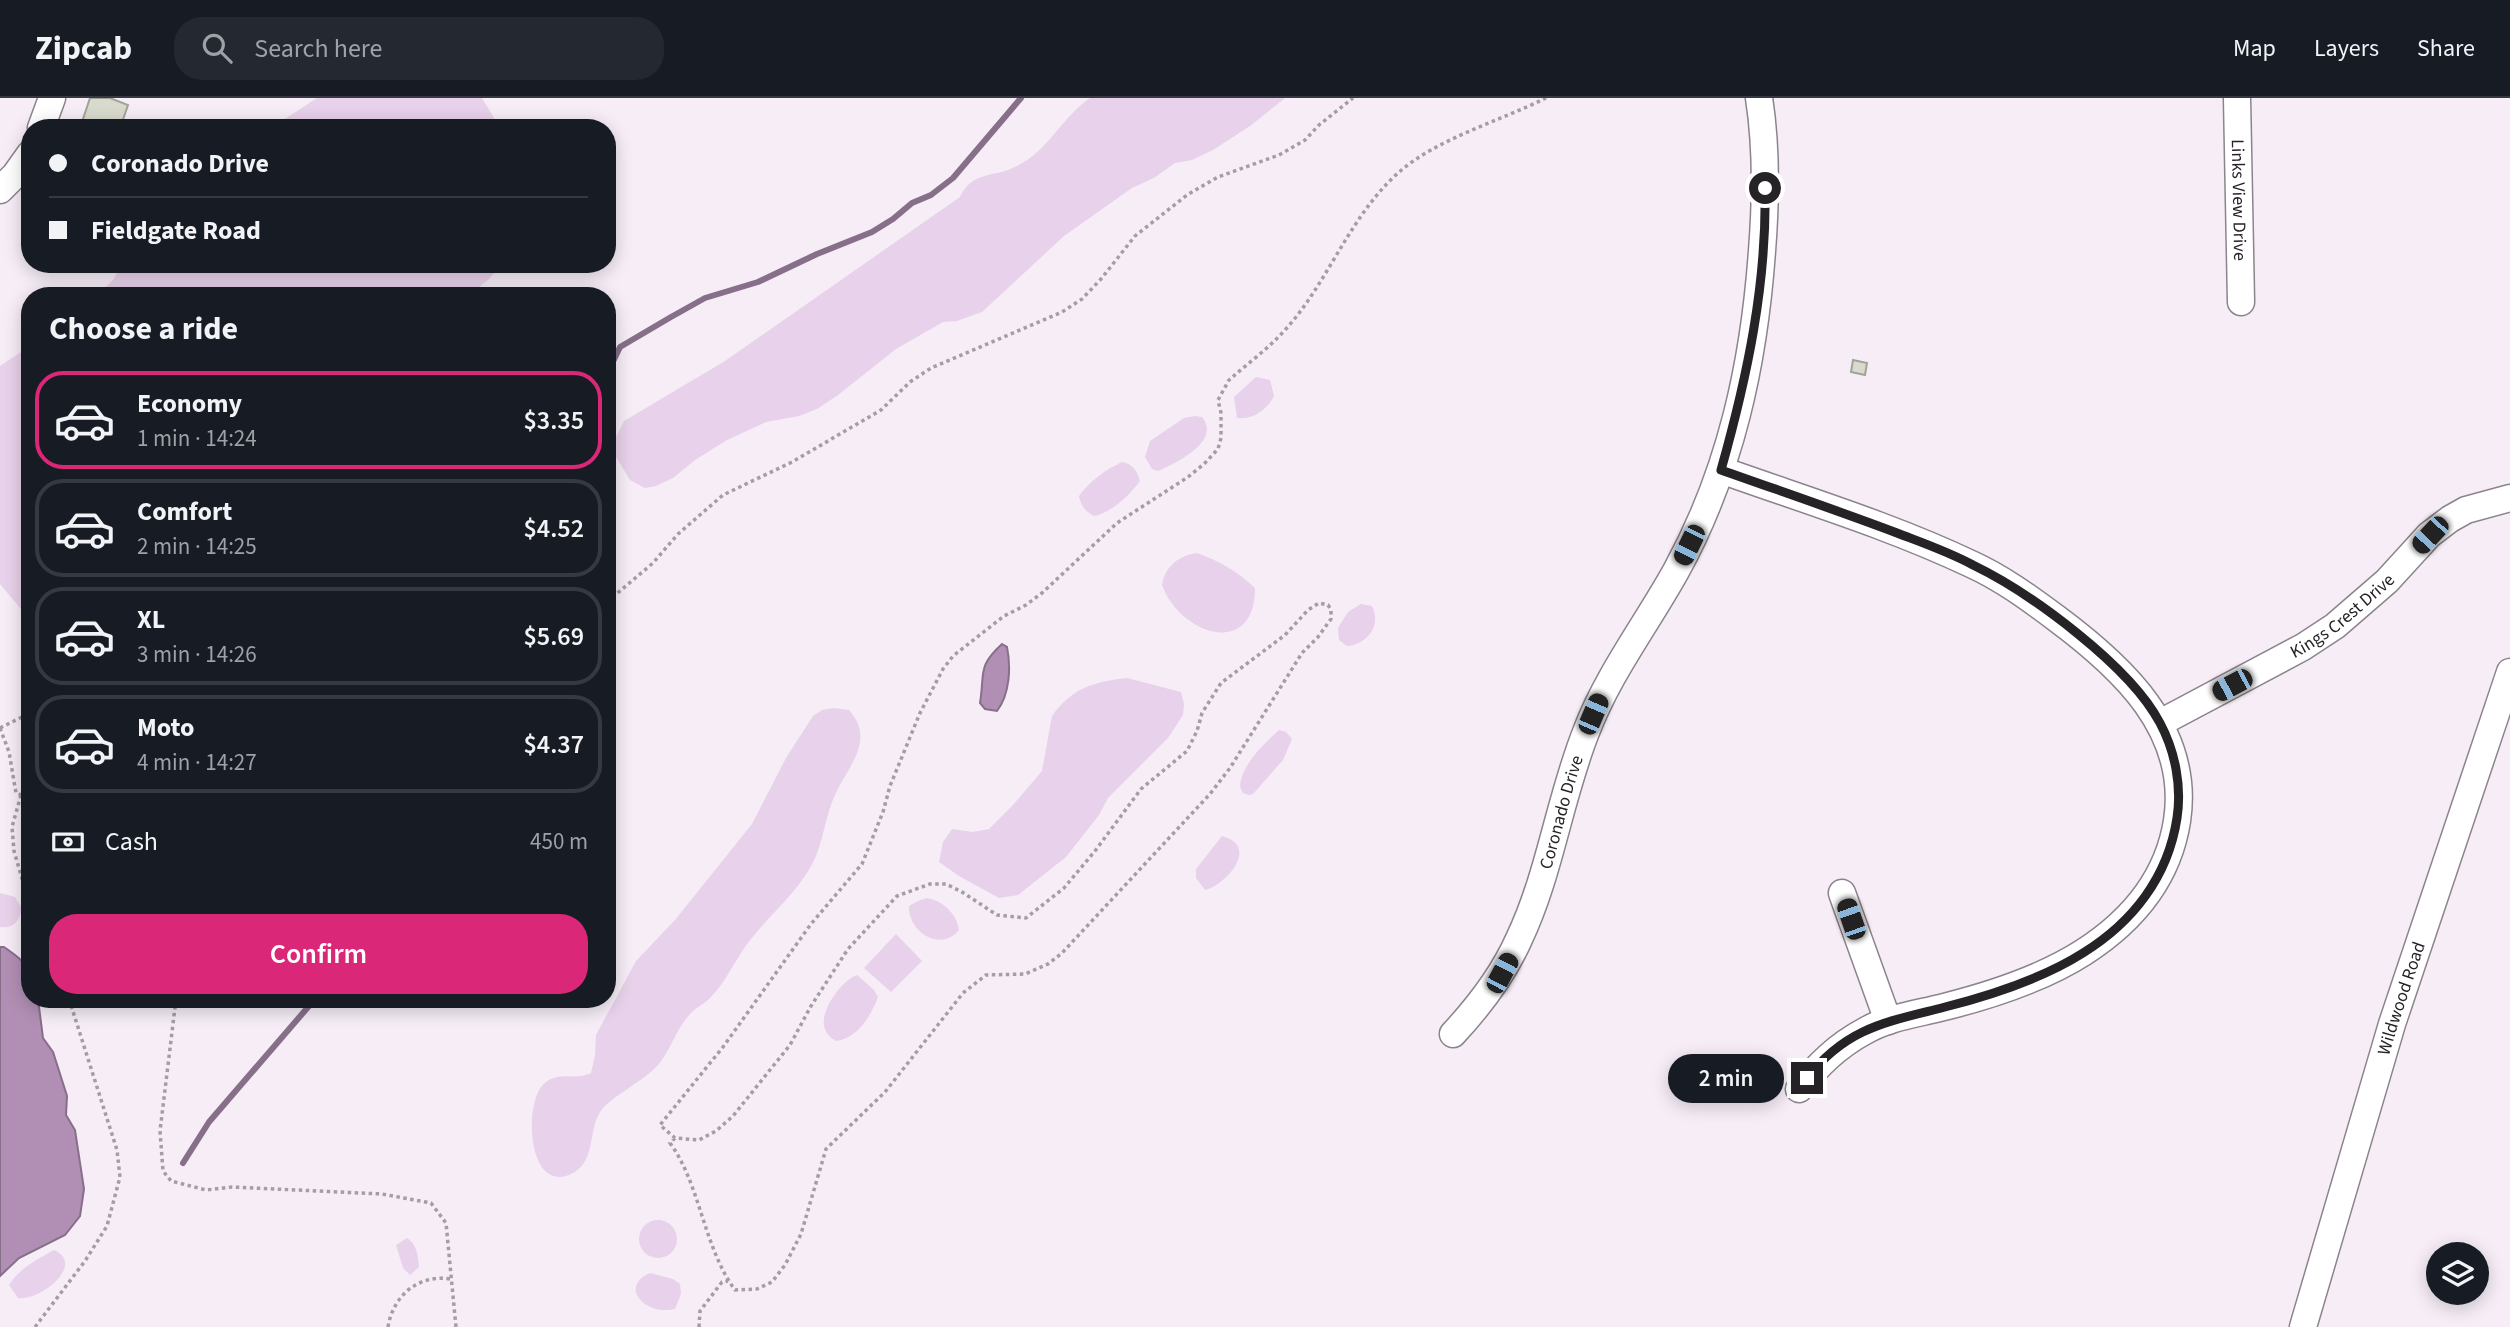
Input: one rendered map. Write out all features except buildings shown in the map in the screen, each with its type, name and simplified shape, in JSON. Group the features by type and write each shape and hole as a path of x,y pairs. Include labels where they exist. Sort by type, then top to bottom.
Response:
{"street":[{"path":"44,119 52,98"},
{"name":"Coronado Drive","path":"1453,1034 1502,973 1520,938 1537,894 1585,734 1628,649 1677,570 1721,470 1741,401 1757,317 1765,208 1765,148 1759,98"},
{"name":"Links View Drive","path":"2237,98 2241,302"},
{"path":"0,190 21,167"},
{"path":"1721,470 1872,524 1985,571 2019,591 2071,629 2120,671 2143,697 2160,723 2172,750 2178,779 2179,808 2167,860 2136,910 2113,932 2048,971 1995,992 1867,1029 1837,1047 1816,1067 1799,1089"},
{"name":"Kings Crest Drive","path":"2160,723 2303,647 2335,625 2387,581 2430,535 2450,519 2466,510 2510,498"},
{"name":"Wildwood Road","path":"2303,1327 2392,1024 2510,671"},
{"path":"1842,893 1888,1021"}],"path":[{"path":"616,594 653,563 678,534 723,495 792,462 881,410 910,382 931,368 1062,312 1082,299 1135,236 1187,195 1218,177 1279,155 1305,140 1353,98"},
{"path":"675,1138 670,1143 680,1157 728,1281 735,1290 746,1291 772,1282 802,1234 826,1149 891,1085 962,993 986,975 1025,974 1048,964 1062,953 1210,794 1251,738 1302,653 1331,619 1328,605 1319,603 1308,610 1285,635 1221,683 1202,713 1187,751 1141,789 1087,861 1064,888 1039,909 1026,918 997,915 946,884 930,884 897,896 858,935 811,1006 790,1045 733,1116 716,1131 699,1140 675,1138 660,1125 723,1047 811,925 862,864 920,713 953,656 1004,616 1042,593 1117,523 1204,464 1217,449 1221,438 1221,413 1217,400 1221,390 1228,380 1286,330 1375,198 1397,174 1417,159 1470,130 1504,118 1546,98"},
{"path":"21,718 0,728 9,752 16,793 21,795 12,827 14,851 21,875"},
{"path":"35,1327 85,1261 107,1226 120,1177 117,1150 72,1008"},
{"path":"175,1008 160,1131 163,1171 171,1181 206,1190 232,1187 382,1194 431,1203 446,1223 451,1279 456,1300 456,1327"},
{"path":"388,1327 390,1317 404,1292 433,1278 451,1279"},
{"path":"699,1327 700,1311 722,1282 728,1281"}],"shaded area":[{"path":"317,98 482,98 495,119 285,119"},
{"path":"1090,98 1285,98 1250,126 1213,150 1192,160 1175,163 1154,178 1132,188 1064,236 982,312 957,321 943,322 896,349 817,409 799,416 766,422 727,440 673,478 656,486 645,488 630,480 616,457 616,437 624,421 725,361 960,197 970,183 1027,160 1046,144"},
{"path":"117,273 494,273 479,287 106,287"},
{"path":"21,352 21,609 0,584 0,366"},
{"path":"1256,377 1270,380 1274,396 1258,413 1248,418 1237,418 1234,397"},
{"path":"1202,417 1207,426 1202,443 1175,463 1158,471 1152,469 1145,457 1150,441 1184,418"},
{"path":"1122,462 1134,468 1140,481 1120,503 1094,516 1084,508 1079,496 1098,476"},
{"path":"1196,553 1228,567 1255,588 1252,610 1243,625 1230,631 1215,632 1199,627 1184,617 1171,602 1162,585 1166,572 1174,563"},
{"path":"1361,604 1372,606 1375,613 1374,627 1361,642 1347,646 1339,640 1338,628 1348,612"},
{"path":"1002,644 1007,647 1009,672 1005,697 997,711 985,709 980,703 985,665"},
{"path":"1127,678 1181,692 1183,715 1168,738 1108,798 1099,815 1066,857 1018,895 999,898 939,862 943,842 952,829 973,832 989,829 1042,771 1052,716 1068,698 1094,684"},
{"path":"822,710 849,710 857,721 860,742 832,802 819,848 810,868 795,890 746,946 715,993 687,1018 658,1065 600,1112 588,1153 580,1167 573,1173 558,1177 546,1172 538,1160 533,1143 532,1125 538,1092 552,1079 591,1073 596,1035 611,1008 616,1008 616,998 636,961 675,920 752,824 786,758 813,716"},
{"path":"1279,730 1286,732 1292,739 1283,760 1253,794 1243,793 1240,787 1244,771 1260,748"},
{"path":"1222,836 1233,841 1239,856 1230,873 1205,890 1196,878 1196,869"},
{"path":"0,893 15,897 21,907 18,920 9,927 0,927"},
{"path":"927,898 944,905 952,914 959,930 951,937 935,939 926,936 914,924 909,906"},
{"path":"896,934 922,961 891,992 864,968"},
{"path":"0,947 4,947 21,960 21,1008 39,1008 43,1038 53,1052 67,1096 66,1115 75,1130 84,1189 80,1216 65,1235 19,1258 0,1276"},
{"path":"857,975 878,997 857,1031 836,1041 826,1031 825,1014 838,990"},
{"path":"658,1220 671,1226 677,1239 671,1252 658,1258 645,1252 639,1239 645,1226"},
{"path":"407,1238 415,1247 419,1267 410,1275 403,1268 396,1245"},
{"path":"54,1250 63,1256 65,1264 57,1280 38,1294 18,1298 9,1285 13,1279 29,1265"},
{"path":"650,1273 673,1279 680,1284 681,1294 675,1309 654,1308 640,1299 636,1286"}],"waterway":[{"path":"616,355 620,347 705,298 758,282 872,232 912,203 931,195 953,178 1021,98"},
{"path":"183,1163 209,1122 307,1008"}],"route":[{"path":"1765,188 1757,317 1741,401 1721,470 1930,546 1974,565 2019,591 2071,629 2120,671 2143,697 2160,723 2172,750 2178,779 2179,808 2167,860 2136,910 2113,932 2082,953 2013,985 1867,1029 1837,1047 1807,1078"}]}
